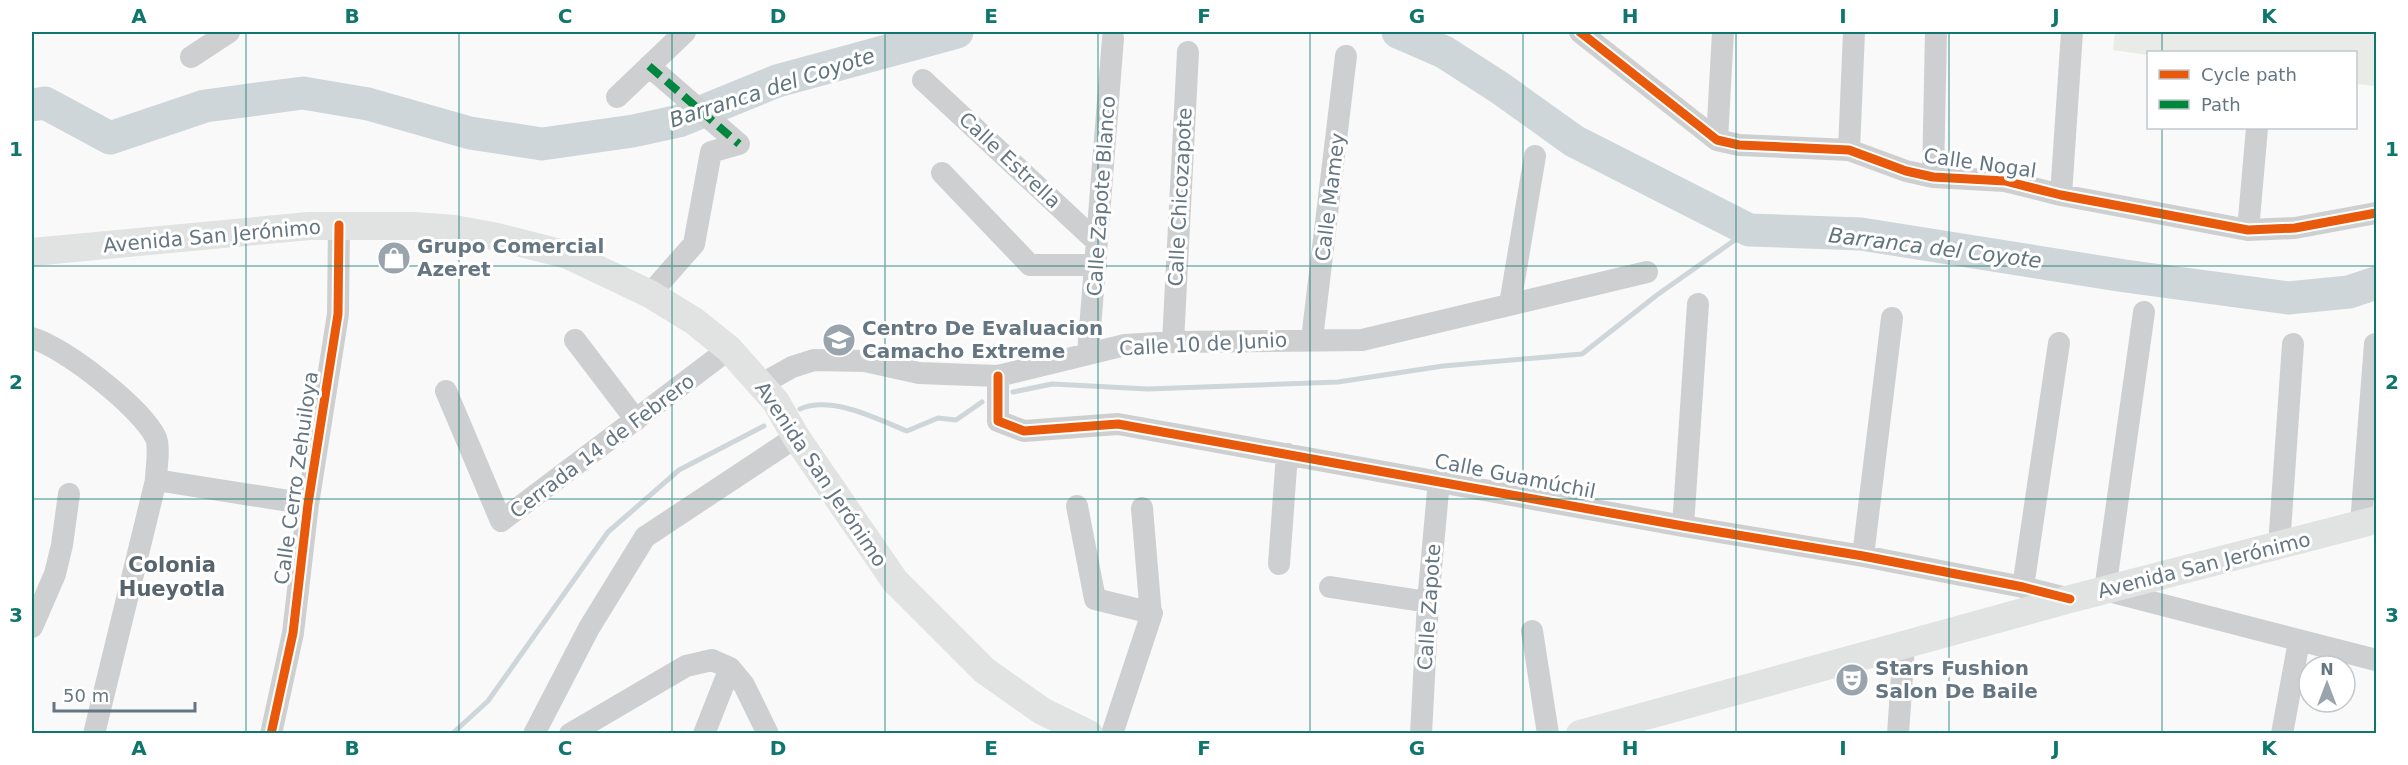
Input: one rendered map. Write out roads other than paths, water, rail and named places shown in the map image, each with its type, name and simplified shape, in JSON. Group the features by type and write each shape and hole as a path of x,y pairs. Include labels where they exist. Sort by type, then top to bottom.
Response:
{"main road":[{"name":"Avenida San Jerónimo","path":"32,252 339,225 454,229 493,236 567,255 650,294 694,321 729,350 776,402 796,437 895,581 984,670 1042,711 1089,734"},
{"name":"Avenida San Jerónimo","path":"1580,734 2070,599 2369,522"}],"street":[{"path":"191,57 229,32"},
{"path":"617,97 653,68 685,32"},
{"name":"Calle Nogal","path":"1580,32 1717,140 1739,145 1849,150 1906,171 1933,177 2005,181 2061,195 2248,230 2295,228 2376,213"},
{"path":"1717,140 1723,32"},
{"path":"1849,150 1854,32"},
{"path":"1933,177 1936,32"},
{"path":"2061,195 2072,32"},
{"name":"Calle Zapote Blanco","path":"1088,354 1113,39"},
{"name":"Calle Chicozapote","path":"1173,342 1188,52"},
{"name":"Calle Mamey","path":"1312,339 1346,56"},
{"path":"650,294 694,244 711,152 736,141 653,68"},
{"name":"Calle Estrella","path":"923,80 1096,241"},
{"path":"2248,230 2257,129"},
{"path":"1510,304 1535,156"},
{"path":"942,172 1030,265 1096,265"},
{"name":"Calle Cerro Zehuiloya","path":"271,734 293,633 308,504 338,314 339,225"},
{"name":"Calle 10 de Junio","path":"762,384 792,367 814,360 865,361 919,373 998,376 1125,345 1312,339 1362,340 1647,272"},
{"path":"1683,526 1698,304"},
{"path":"2144,312 2105,590 2299,642 2376,660"},
{"path":"1863,556 1892,318"},
{"path":"32,338 84,367 143,418 157,441 156,480 94,734"},
{"path":"576,339 636,420"},
{"path":"2023,587 2059,343"},
{"path":"2369,522 2375,344"},
{"path":"2279,546 2293,345"},
{"name":"Cerrada 14 de Febrero","path":"446,391 501,521 729,350"},
{"name":"Calle Guamúchil","path":"998,376 998,421 1024,431 1118,424 1439,480 1683,526 1863,556 2023,587 2070,599"},
{"path":"534,734 589,628 645,537 796,437"},
{"path":"1279,564 1287,454"},
{"path":"156,480 308,504"},
{"name":"Calle Zapote","path":"1421,734 1428,602 1439,480"},
{"path":"32,627 55,574 62,545 69,494"},
{"path":"1077,506 1095,599 1152,614"},
{"path":"1112,734 1152,614 1142,508"},
{"path":"1330,587 1428,602"},
{"path":"1532,631 1548,734"},
{"path":"2282,734 2299,642"},
{"path":"1899,734 1904,646"},
{"path":"570,734 686,666 712,660 730,668 744,685 768,734"},
{"path":"704,734 730,668"}],"waterway":[{"name":"Barranca del Coyote","path":"32,105 45,103 110,138 205,106 303,93 368,104 470,133 542,144 633,131 679,121 777,81 957,32"},
{"name":"Barranca del Coyote","path":"1398,32 1444,52 1500,88 1574,141 1749,230 1861,234 2125,276 2288,298 2349,292 2376,283"},
{"path":"1013,392 1052,384 1148,389 1338,382 1443,366 1582,354 1657,295 1749,230"},
{"path":"800,409 812,405 840,407 868,415 907,431 938,418 956,420 982,402"},
{"path":"452,734 488,701 608,532 679,470 764,426"}],"place":[{"name":"Grupo Comercial Azeret","path":"394,258"},
{"name":"Centro De Evaluacion Camacho Extreme","path":"839,340"},
{"name":"Stars Fushion Salon De Baile","path":"1852,680"}],"district":[{"name":"Colonia Hueyotla","path":"172,577"}]}
